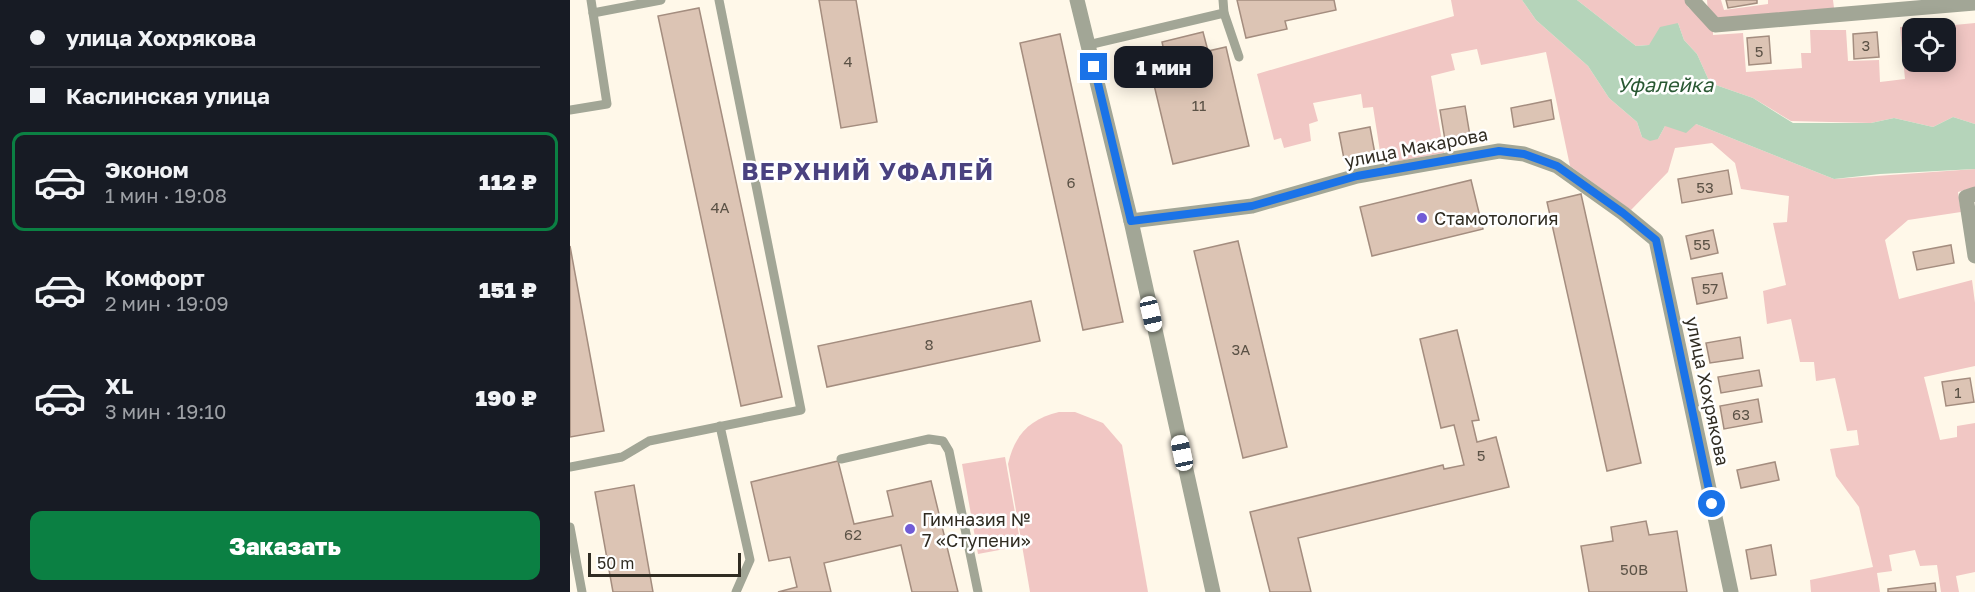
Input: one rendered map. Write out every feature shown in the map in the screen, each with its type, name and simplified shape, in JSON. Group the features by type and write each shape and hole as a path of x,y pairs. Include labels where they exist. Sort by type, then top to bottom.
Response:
{"street":[{"path":"1077,0 1131,221 1213,592"},
{"path":"1693,2 1715,25 1975,3"},
{"name":"улица Макарова","path":"1131,221 1252,206 1357,176 1499,151 1524,154 1557,166 1623,213"},
{"path":"1975,194 1966,196 1975,255"},
{"name":"улица Хохрякова","path":"1623,213 1656,240 1731,592"}],"lane":[{"path":"570,110 607,104 591,0"},
{"path":"593,13 661,0"},
{"path":"570,467 622,457 649,441 801,410 719,0"},
{"path":"1223,0 1224,13 1239,57"},
{"path":"1088,45 1224,13"},
{"path":"720,426 750,560 736,592"},
{"path":"842,459 929,439 943,441 949,452 978,592"},
{"path":"570,527 582,592"}],"shaded area":[{"path":"1451,0 1522,0 1536,20 1588,66 1609,98 1637,122 1642,137 1658,139 1665,126 1696,124 1834,179 1975,169 1975,187 1958,192 1961,212 1908,220 1885,240 1899,299 1972,280 1975,303 1975,366 1924,377 1940,440 1957,437 1957,426 1975,423 1975,572 1956,576 1959,592 1941,592 1937,565 1920,566 1915,550 1889,555 1892,571 1877,573 1880,592 1811,592 1810,580 1873,567 1859,507 1836,476 1830,449 1859,445 1857,430 1847,431 1835,378 1816,381 1814,362 1800,362 1791,319 1767,324 1763,291 1786,285 1773,223 1787,222 1789,196 1741,189 1735,163 1712,143 1675,148 1668,172 1631,210 1570,166 1546,52 1481,65 1477,49 1451,54 1455,70 1431,76 1444,153 1382,164 1373,107 1363,108 1361,94 1313,103 1318,121 1309,124 1311,141 1284,148 1281,138 1274,140 1257,74 1454,16"},
{"path":"1577,0 1685,0 1688,7 1713,29 1713,35 1743,33 1746,72 1802,68 1801,53 1811,53 1810,30 1846,30 1848,61 1879,60 1880,82 1905,79 1904,72 1956,72 1956,25 1975,23 1975,124 1953,117 1933,127 1894,118 1871,123 1791,121 1753,98 1710,83 1697,54 1684,40 1678,23 1649,45 1636,46"},
{"path":"1707,0 1721,0 1724,10 1768,4 1768,0 1833,0 1834,8 1716,20 1708,13"},
{"path":"1059,412 1075,412 1103,423 1122,445 1148,592 1030,592 1008,464 1015,444 1025,429 1040,419"},
{"path":"1005,457 1021,546 978,554 962,464"}],"water":[{"name":"Уфалейка","path":"1522,0 1577,0 1636,46 1649,45 1660,27 1678,23 1684,40 1697,54 1710,83 1753,98 1793,123 1871,123 1894,118 1933,127 1953,117 1975,124 1975,169 1834,179 1696,124 1686,133 1665,126 1658,139 1650,141 1642,137 1637,122 1609,98 1588,66 1536,20"}],"building":[{"path":"819,0 856,0 877,122 841,128"},
{"path":"1237,0 1334,0 1336,10 1285,21 1287,29 1246,38"},
{"path":"1726,0 1757,0 1757,3 1728,8"},
{"path":"699,8 782,397 741,406 658,16"},
{"path":"1203,32 1208,51 1226,47 1249,146 1173,164 1149,64 1166,60 1162,42"},
{"path":"1877,32 1879,57 1854,59 1853,34"},
{"path":"1060,34 1123,322 1083,330 1020,43"},
{"path":"1769,36 1771,63 1749,65 1747,38"},
{"path":"1551,100 1554,119 1514,127 1511,108"},
{"path":"1465,106 1470,136 1445,140 1440,110"},
{"path":"1370,127 1375,154 1344,159 1339,133"},
{"path":"1728,170 1732,194 1682,203 1678,179"},
{"name":"Стамотология","path":"1471,180 1483,229 1372,256 1360,207"},
{"path":"1581,194 1641,463 1607,471 1547,202"},
{"path":"1713,230 1718,253 1691,259 1686,236"},
{"path":"1238,241 1287,447 1243,458 1194,251"},
{"path":"1951,245 1954,263 1917,270 1913,252"},
{"path":"570,246 604,431 570,437"},
{"path":"1722,273 1727,298 1697,304 1692,278"},
{"path":"1031,301 1040,341 827,387 818,346"},
{"path":"1457,330 1479,420 1472,421 1477,442 1496,437 1509,487 1298,538 1311,592 1270,592 1250,512 1443,465 1444,469 1464,465 1454,425 1441,428 1420,339"},
{"path":"1740,337 1743,358 1710,363 1706,343"},
{"path":"1759,370 1762,386 1721,393 1718,377"},
{"path":"1970,378 1974,402 1946,406 1942,382"},
{"path":"1758,399 1762,422 1724,429 1720,406"},
{"path":"838,461 854,524 893,516 887,491 931,481 958,592 912,592 901,545 824,563 831,592 778,592 797,587 790,557 769,561 751,482"},
{"path":"1775,462 1779,480 1741,488 1737,470"},
{"path":"634,485 653,592 613,592 595,492"},
{"path":"1646,521 1649,535 1677,531 1687,592 1589,592 1581,546 1613,541 1611,527"},
{"path":"1771,545 1776,575 1751,579 1746,550"},
{"path":"1935,583 1936,592 1888,592 1888,589"}],"place":[{"name":"Стамотология","path":"1422,218"},
{"name":"Гимназия № 7 «Ступени»","path":"910,529"}],"district":[{"name":"ВЕРХНИЙ УФАЛЕЙ","path":"868,170"}],"route":[{"path":"1094,67 1131,221 1252,206 1357,176 1499,151 1524,154 1557,166 1623,213 1656,240 1712,504"}]}
